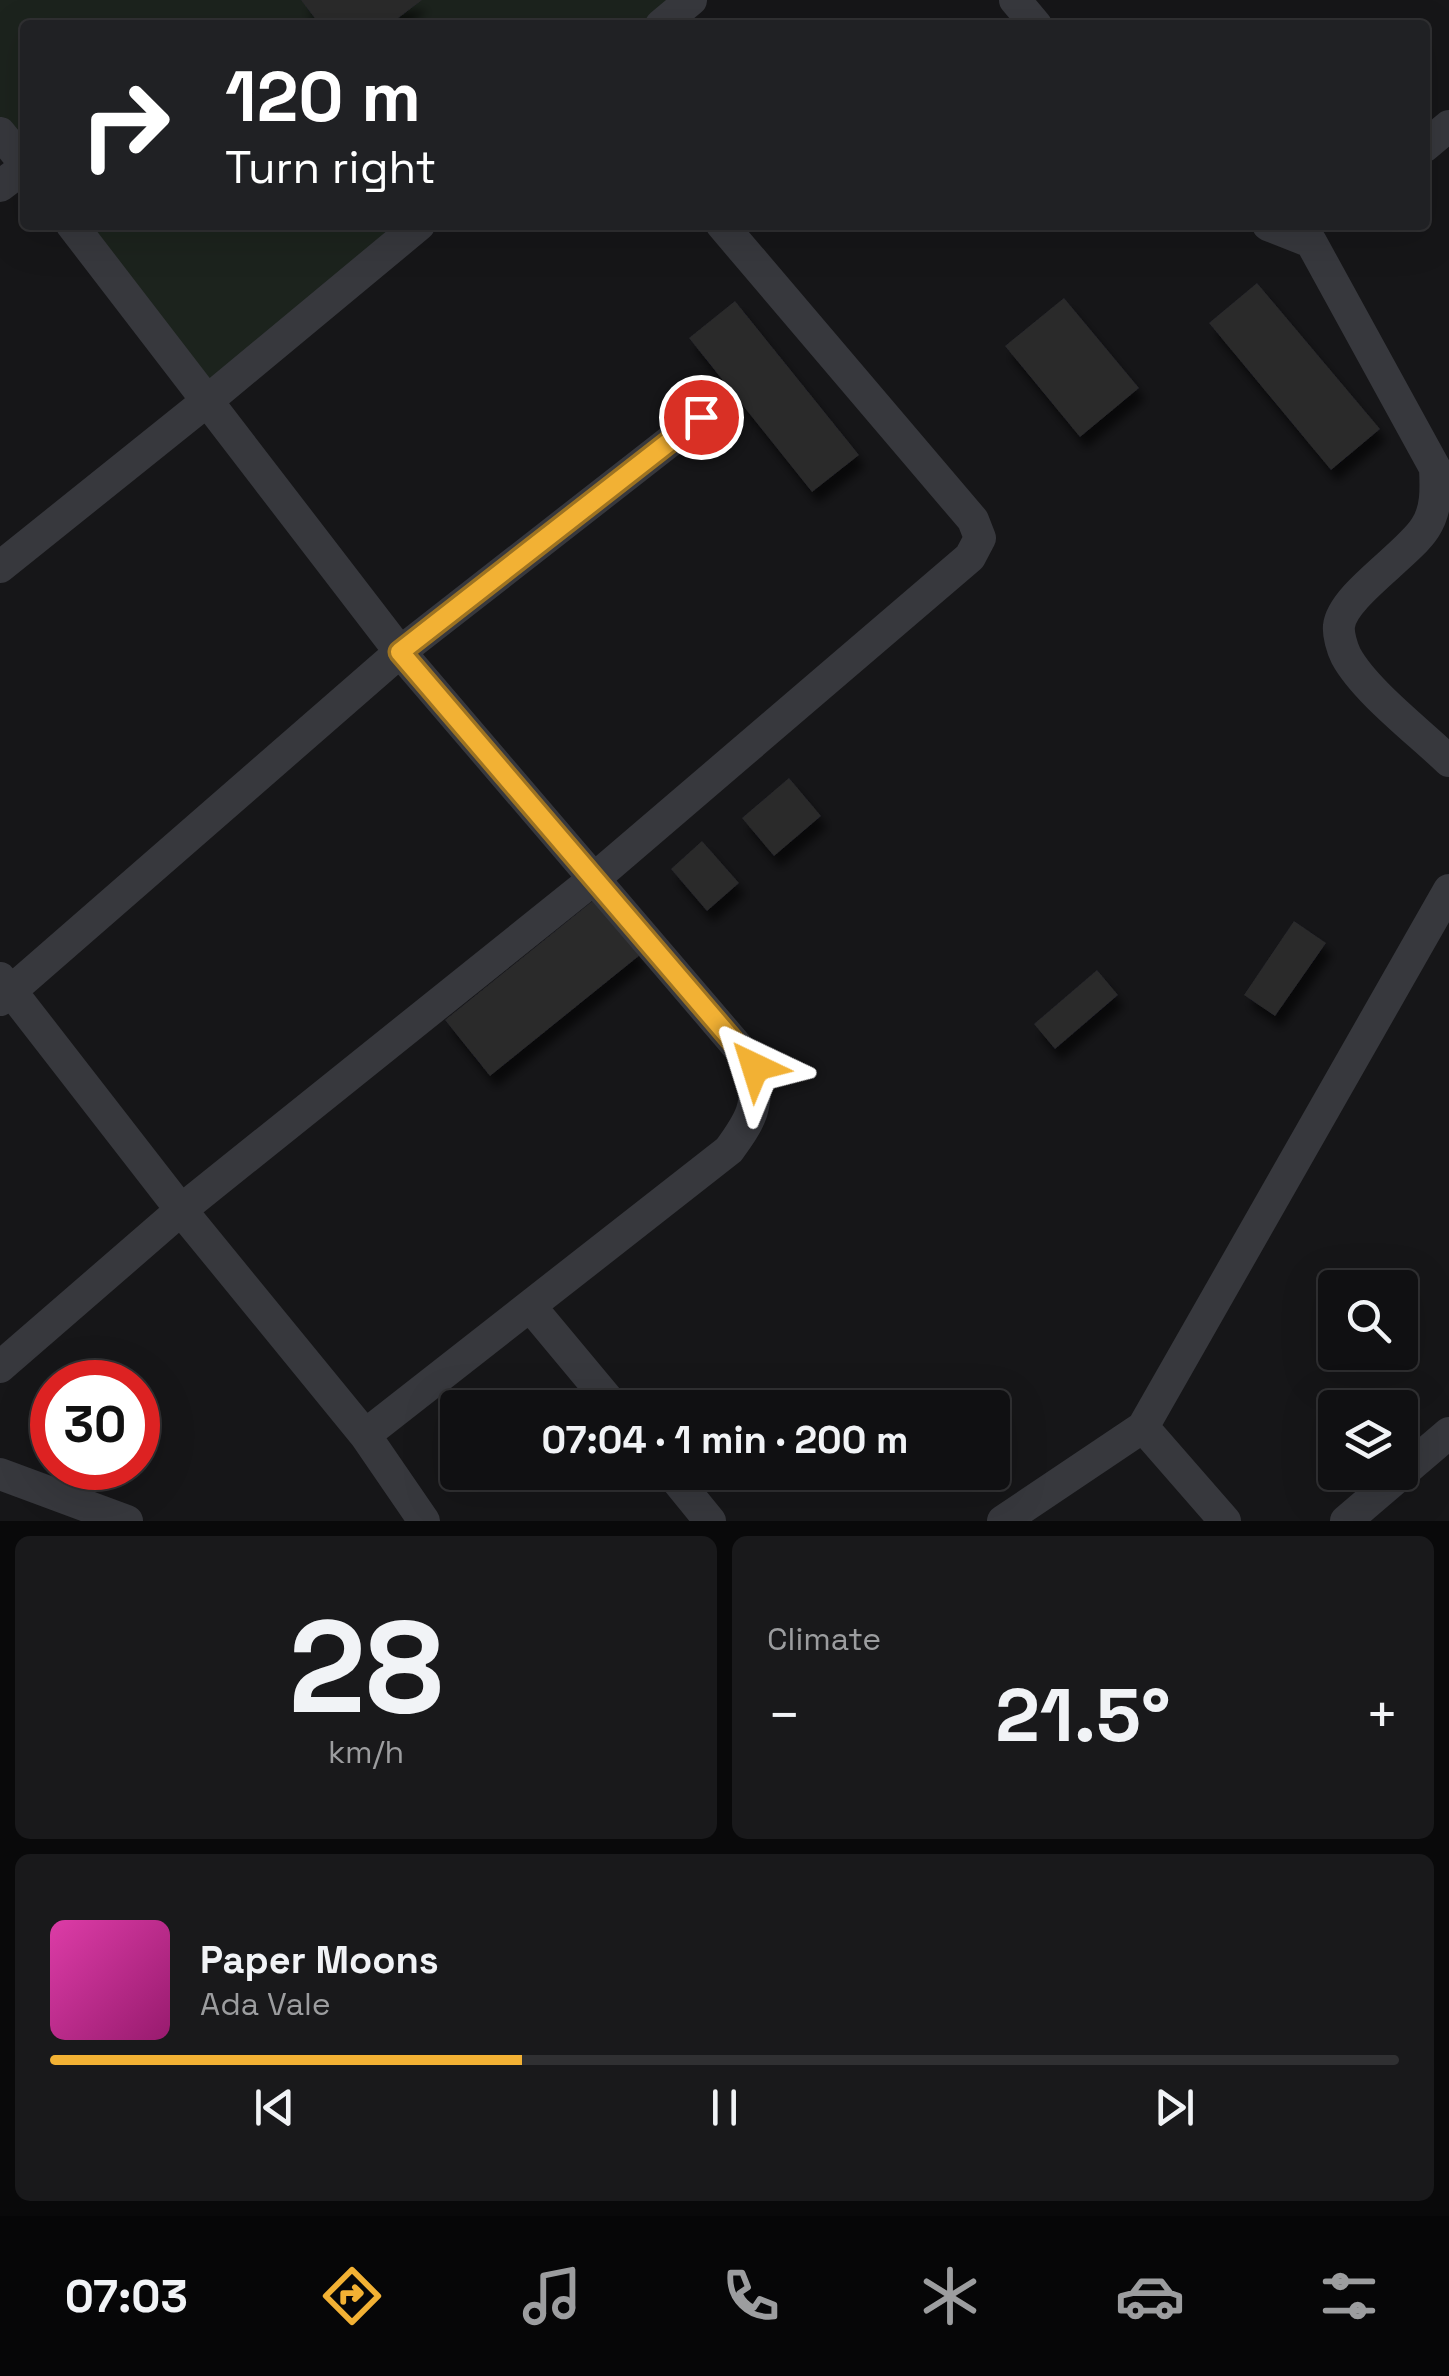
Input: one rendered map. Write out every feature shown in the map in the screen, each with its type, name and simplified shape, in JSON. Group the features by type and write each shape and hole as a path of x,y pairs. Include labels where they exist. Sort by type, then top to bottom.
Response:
{"street":[{"path":"667,20 691,0"},
{"path":"1015,0 1032,20"},
{"path":"0,133 20,159"},
{"path":"0,186 20,169"},
{"path":"76,230 400,652 755,1067 756,1092 750,1122 729,1150 364,1435"},
{"path":"0,568 413,230"},
{"path":"0,1367 182,1210 595,878 970,556 980,538 972,520 726,230"},
{"path":"1321,234 1442,463 1436,499 1426,526 1345,608 1338,628 1344,653 1362,679 1449,761"},
{"path":"424,1521 364,1435 4,990 400,652 701,417"},
{"path":"1003,1521 1144,1428 1449,890"},
{"path":"530,1306 600,1390"},
{"path":"1144,1428 1225,1521"},
{"path":"1346,1521 1449,1433"},
{"path":"0,1474 127,1521"},
{"path":"685,1490 710,1521"}],"shaded area":[{"path":"0,0 691,0 667,20 20,20 20,158 0,133"},
{"path":"76,230 413,230 207,401"}],"building":[{"path":"301,0 422,0 396,20 316,20"},
{"path":"1257,283 1380,429 1331,470 1209,323"},
{"path":"1064,298 1139,388 1080,437 1005,346"},
{"path":"735,301 859,455 812,492 689,338"},
{"path":"789,778 821,816 774,856 742,818"},
{"path":"702,841 739,883 707,911 671,869"},
{"path":"595,899 640,955 490,1076 445,1020"},
{"path":"1294,921 1326,943 1275,1016 1244,995"},
{"path":"1097,970 1118,995 1055,1049 1034,1024"}],"route":[{"path":"701,417 400,652 755,1067"}]}
